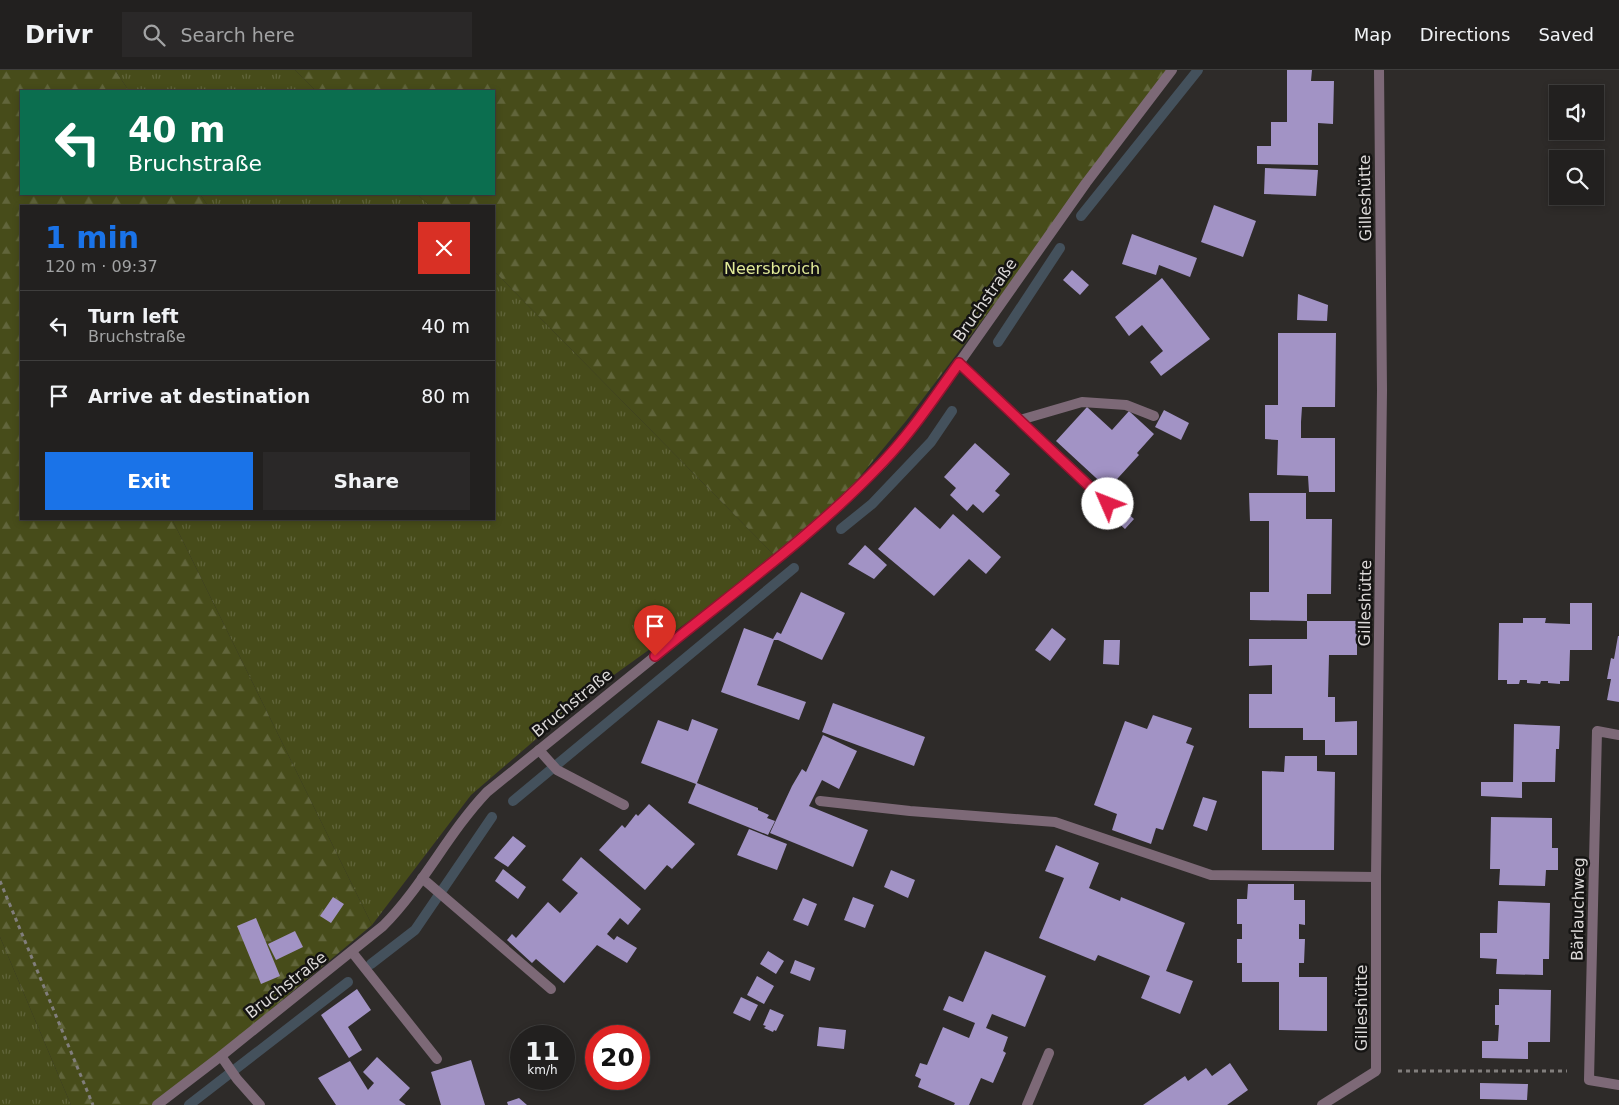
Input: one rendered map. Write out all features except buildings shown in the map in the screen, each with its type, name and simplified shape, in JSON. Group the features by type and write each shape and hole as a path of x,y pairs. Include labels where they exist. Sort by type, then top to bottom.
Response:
{"street":[{"name":"Bruchstraße","path":"157,1105 352,952 395,914 469,812 482,798 777,558 858,488 904,439 1086,183 1172,70"},
{"name":"Gilleshütte","path":"1322,1105 1376,1071 1376,877 1382,390 1379,70"},
{"path":"959,363 1108,504"},
{"path":"1020,420 1082,402 1126,405 1154,416"},
{"name":"Bärlauchweg","path":"1589,1080 1597,731 1619,735"},
{"path":"539,750 557,770 624,805"},
{"path":"820,801 910,811 1055,822 1211,875 1376,877"},
{"path":"422,878 551,989"},
{"path":"352,952 437,1058"},
{"path":"1027,1105 1049,1053"},
{"path":"221,1056 237,1079 260,1105"},
{"path":"1589,1080 1619,1085"}],"path":[{"path":"0,881 93,1105"},
{"path":"1376,1071 1570,1072 1589,1080"}],"green space":[{"path":"0,70 115,70 128,90 20,90 20,195 201,195 207,205 20,205 20,520 172,520 372,925 157,1105 71,1105 0,937"},
{"path":"115,70 295,70 315,90 128,90"},
{"name":"Neersbroich","path":"295,70 1172,70 906,421 829,514 777,558 495,272 495,205 429,205 418,195 495,195 495,90 315,90"},
{"path":"201,195 418,195 429,205 207,205"},
{"path":"495,272 777,558 593,690 471,795 372,925 172,520 495,520"},
{"path":"0,937 71,1105 0,1105"}],"waterway":[{"path":"1081,216 1198,70"},
{"path":"998,342 1060,248"},
{"path":"841,529 872,504 931,442 952,411"},
{"path":"513,801 794,568"},
{"path":"371,964 415,930 492,817"},
{"path":"189,1105 348,982"}],"route":[{"path":"655,656 777,558 858,488 904,439 959,363 1108,504"}]}
